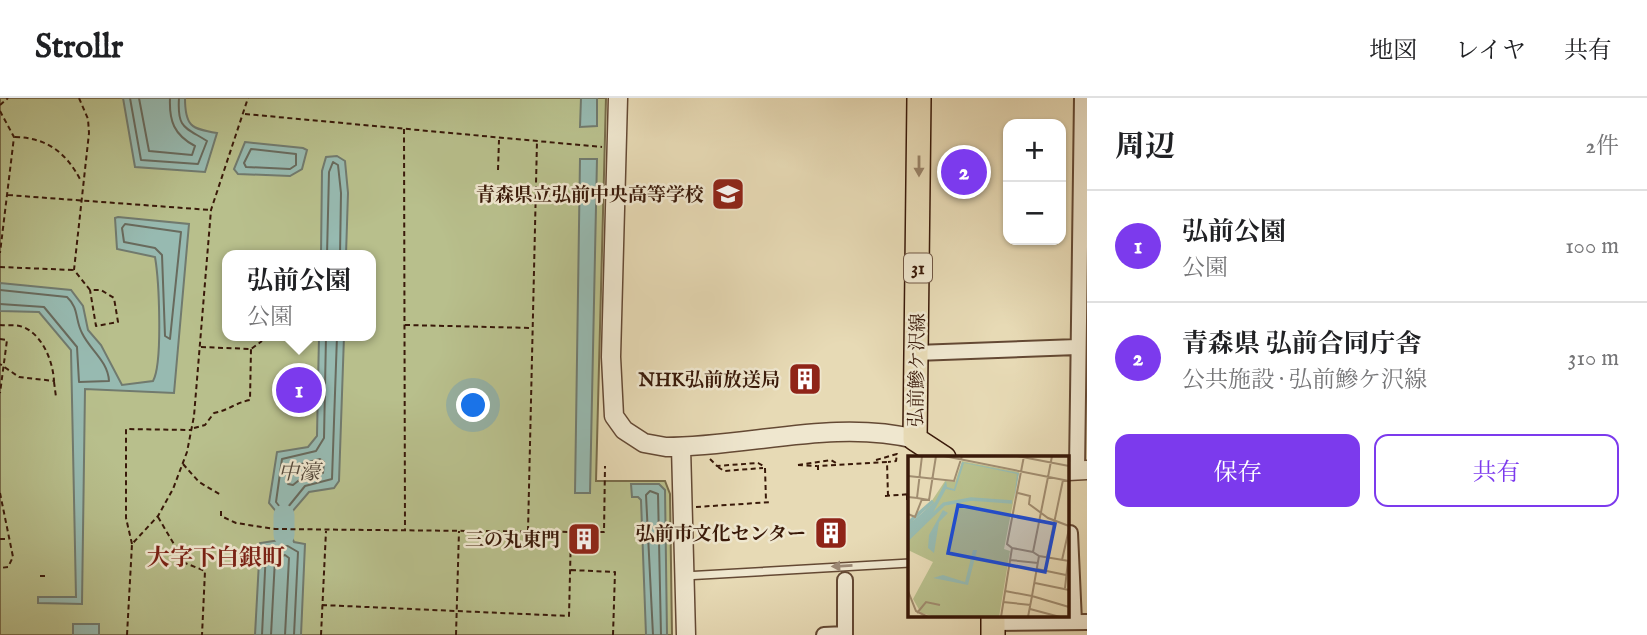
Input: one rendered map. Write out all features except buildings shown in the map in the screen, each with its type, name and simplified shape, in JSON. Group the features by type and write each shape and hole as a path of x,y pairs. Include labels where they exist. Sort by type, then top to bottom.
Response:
{"main road":[{"name":"弘前鰺ケ沢線","path":"919,98 915,439 941,456"}],"street":[{"path":"618,98 611,357 614,415 624,430 643,443 681,447 828,433 886,432 915,439"},
{"path":"1077,470 1082,98"},
{"path":"916,353 1077,347"},
{"path":"681,447 686,635"},
{"path":"993,625 1081,622 1070,533"},
{"path":"824,635 845,635 845,580"}],"lane":[{"path":"684,576 908,563"}],"path":[{"path":"0,105 8,98"},
{"path":"79,98 88,119 89,133 81,182 74,270 90,290 96,326 118,323 114,299 101,290 90,290"},
{"path":"132,544 158,516 183,464 192,429 211,210 248,98"},
{"path":"0,111 13,137 0,253"},
{"path":"243,114 617,149"},
{"path":"404,129 405,531"},
{"path":"13,137 48,142 66,158 81,182"},
{"path":"498,170 499,138"},
{"path":"528,531 537,141"},
{"path":"8,195 211,210"},
{"path":"0,267 74,270"},
{"path":"0,325 20,326 30,331 51,358 56,397"},
{"path":"404,325 533,328"},
{"path":"0,339 7,340 0,393"},
{"path":"200,347 251,349 262,341"},
{"path":"127,635 132,544 126,518 126,429 192,429 205,425 210,415 226,412 237,403 250,400 251,349"},
{"path":"0,364 19,377 54,381"},
{"path":"837,463 831,460 798,465 818,468 897,454 896,460 875,460"},
{"path":"709,458 724,471 765,467"},
{"path":"887,462 887,496 908,494"},
{"path":"717,466 758,463 765,467"},
{"path":"183,464 199,482 221,495"},
{"path":"740,465 741,470"},
{"path":"591,532 604,532 605,466"},
{"path":"765,467 766,502"},
{"path":"0,493 13,557 8,567 0,568"},
{"path":"692,507 772,502"},
{"path":"221,511 221,516 236,523 275,529 576,532"},
{"path":"158,516 185,562 205,571 202,635"},
{"path":"321,635 326,530"},
{"path":"456,635 459,531"},
{"path":"322,605 569,616 571,532"},
{"path":"0,539 9,540"},
{"path":"570,570 615,572 613,635"},
{"path":"40,576 46,576"}],"green space":[{"path":"0,98 606,98 596,481 665,481 670,494 672,635 0,635"}],"water":[{"path":"123,98 185,98 186,115 191,124 195,128 217,133 205,172 135,167"},
{"path":"581,98 597,98 597,126 580,127"},
{"path":"245,142 303,148 307,150 302,169 290,176 238,174 234,169"},
{"path":"337,156 345,161 348,193 346,250 321,250 322,171 326,157"},
{"path":"580,159 597,159 590,493 575,493"},
{"path":"115,218 189,224 174,393 85,389 82,604 38,603 38,597 76,597 71,350 39,312 0,311 0,283 71,290 83,306 88,330 101,345 122,385 153,381 159,340 155,257 117,249"},
{"name":"中濠","path":"319,341 344,341 339,481 334,488 309,492 291,513 279,515 269,503 277,452 308,447 317,436"},
{"path":"631,484 659,484 665,490 667,635 646,635 641,500 632,497"},
{"name":"中濠","path":"281,535 291,535 294,542 305,544 301,635 255,635 260,543 280,540"},
{"path":"73,624 99,624 99,635 73,635"}],"waterway":[{"path":"284,515 284,535"}],"place":[{"name":"青森県 弘前合同庁舎","path":"964,172"},
{"name":"青森県立弘前中央高等学校","path":"728,194"},
{"name":"NHK弘前放送局","path":"805,379"},
{"name":"弘前公園","path":"299,390"},
{"name":"弘前市文化センター","path":"831,533"},
{"name":"三の丸東門","path":"584,539"}],"district":[{"name":"大字下白銀町","path":"216,557"}]}
